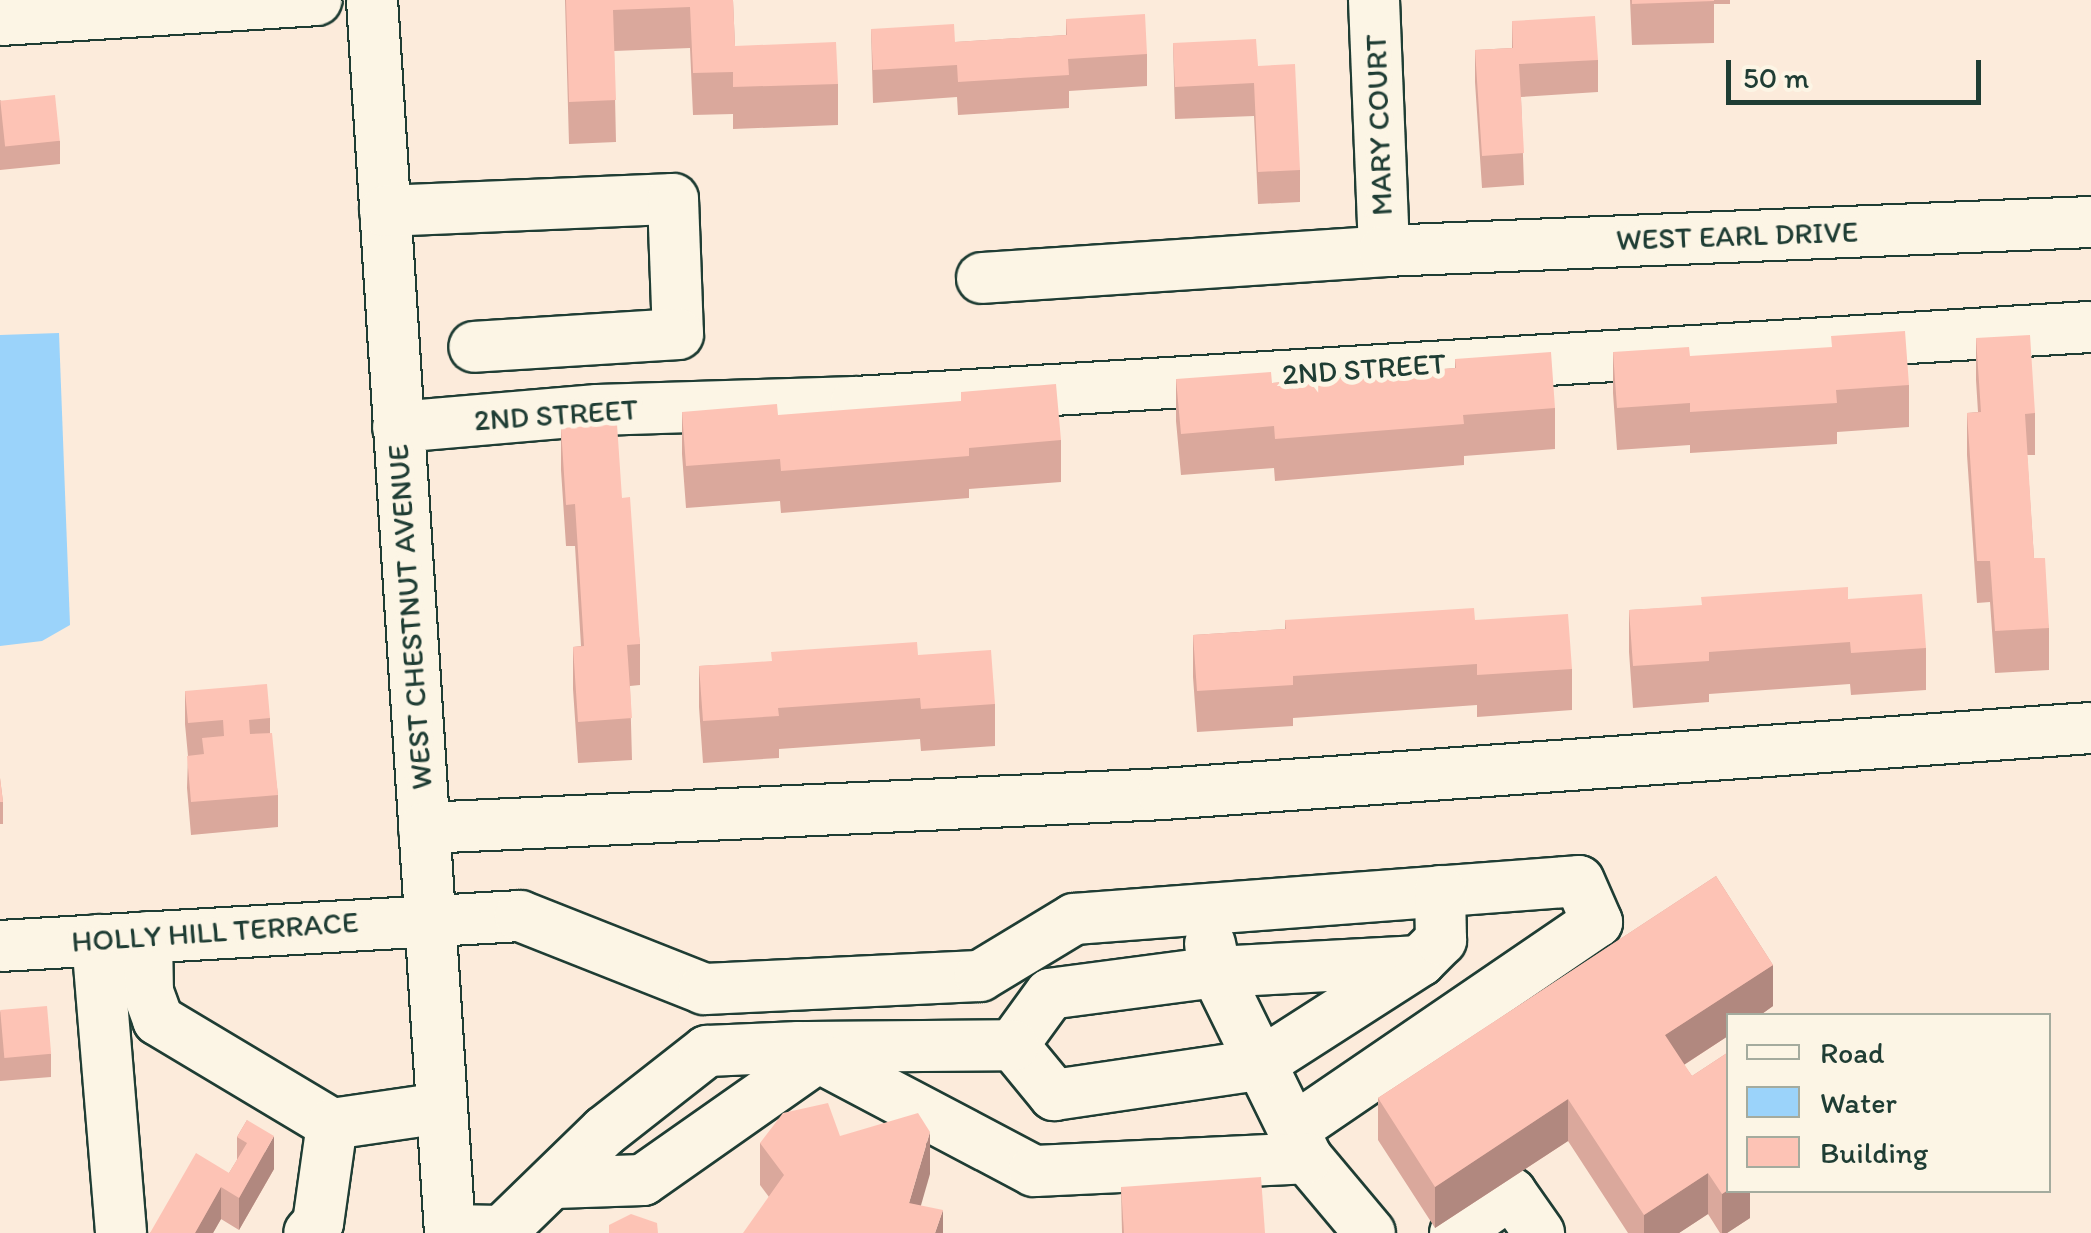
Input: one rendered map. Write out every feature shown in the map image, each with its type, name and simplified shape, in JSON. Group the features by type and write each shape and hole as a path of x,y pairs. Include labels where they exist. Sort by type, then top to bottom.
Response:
{"street":[{"path":"0,20 316,0"},
{"name":"WEST CHESTNUT AVENUE","path":"372,0 450,1231"},
{"name":"MARY COURT","path":"1374,0 1384,251"},
{"path":"385,211 673,199 678,334 474,347"},
{"name":"WEST EARL DRIVE","path":"982,278 1384,251 2091,222"},
{"name":"2ND STREET","path":"398,427 597,410 856,402 2091,327"},
{"path":"424,828 1144,795 2091,728"},
{"name":"HOLLY HILL TERRACE","path":"0,946 520,916 704,990 980,976 1074,919 1579,880 1597,922 1300,1144"},
{"path":"1012,1045 1054,1094 1258,1065 1420,961 1441,940 1440,891"},
{"path":"1202,910 1216,972 1258,1065 1300,1144 1370,1233"},
{"path":"147,936 148,992 158,1020 332,1124 442,1108"},
{"path":"97,940 121,1233"},
{"path":"1012,1045 1050,994 1216,972 1420,961"},
{"path":"450,1231 503,1232 605,1131 707,1052 1012,1045"},
{"path":"809,1052 1034,1171 1300,1144"},
{"path":"555,1183 643,1180 809,1052"},
{"path":"309,1233 318,1222 332,1124"},
{"path":"1454,1233 1511,1193 1539,1233"}],"water":[{"path":"59,333 70,625 42,641 0,646 0,335"}],"building":[{"path":"566,0 733,0 735,46 836,42 838,84 733,87 733,72 693,73 690,7 613,10 616,100 569,102"},
{"path":"1632,0 1714,0 1714,1 1632,4"},
{"path":"1145,14 1147,54 1068,59 1069,75 958,82 957,65 873,70 871,29 954,24 955,42 1067,35 1066,19"},
{"path":"1595,16 1598,60 1519,64 1524,153 1482,156 1475,50 1513,48 1512,21"},
{"path":"1256,39 1258,66 1295,64 1300,170 1258,172 1254,83 1175,87 1173,43"},
{"path":"55,95 60,141 5,146 0,101"},
{"path":"1905,331 1909,385 1836,390 1837,403 1690,412 1690,403 1617,408 1613,352 1689,347 1690,356 1832,347 1831,336"},
{"path":"2030,335 2035,413 2025,414 2034,558 2045,558 2049,628 1995,631 1990,561 1977,561 1967,413 1981,412 1976,338"},
{"path":"1551,352 1555,408 1463,415 1464,424 1275,439 1274,426 1181,434 1176,379 1271,372 1272,383 1456,368 1455,359"},
{"path":"1056,384 1061,440 969,448 969,456 781,471 780,459 686,466 682,412 777,404 778,415 961,401 961,392"},
{"path":"617,424 622,498 630,497 640,644 627,645 632,718 578,722 573,647 584,646 575,504 566,505 561,428"},
{"path":"1848,587 1848,599 1922,594 1926,648 1851,653 1850,642 1709,652 1709,661 1633,666 1629,610 1702,605 1701,597"},
{"path":"1474,608 1475,620 1568,614 1572,669 1477,675 1477,664 1293,676 1293,685 1197,691 1193,635 1286,629 1285,620"},
{"path":"917,642 918,655 991,650 995,704 921,709 920,698 778,708 779,716 703,721 699,666 772,661 771,652"},
{"path":"267,684 270,718 249,720 250,734 272,733 278,795 191,802 187,756 204,754 202,738 224,736 223,720 188,723 185,691"},
{"path":"1716,876 1773,965 1665,1035 1692,1076 1726,1054 1726,1191 1722,1194 1708,1173 1644,1215 1568,1099 1435,1187 1378,1098"},
{"path":"47,1006 51,1054 4,1058 0,1010"},
{"path":"828,1103 840,1136 918,1113 930,1132 909,1203 943,1210 935,1233 743,1233 784,1175 760,1143 783,1113"},
{"path":"247,1120 274,1136 239,1198 221,1187 195,1233 150,1233 196,1153 229,1173 247,1143 237,1137"},
{"path":"1261,1177 1265,1233 1124,1233 1121,1187"},
{"path":"631,1214 657,1223 658,1233 609,1233 609,1225"}]}
